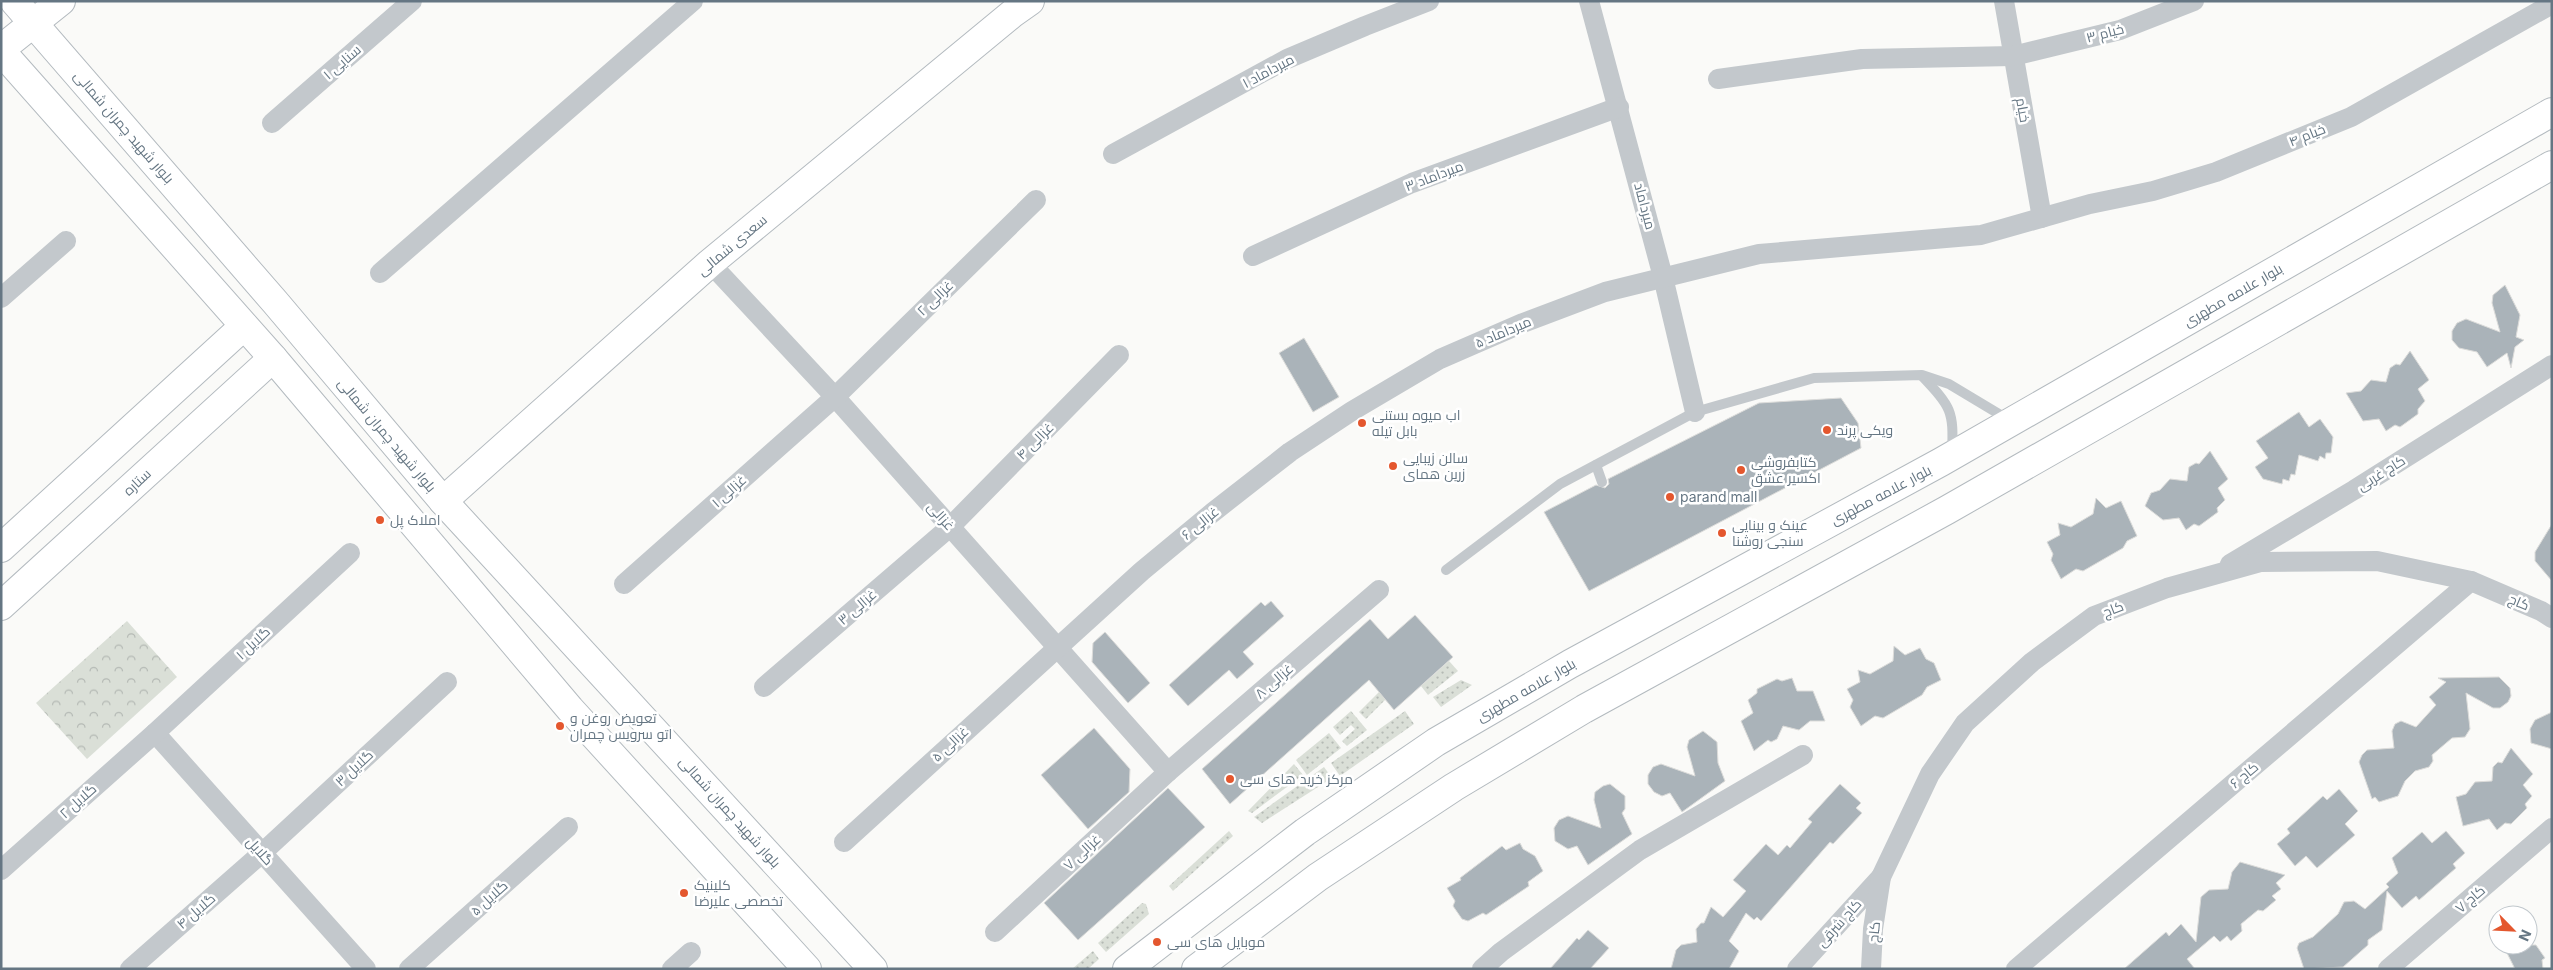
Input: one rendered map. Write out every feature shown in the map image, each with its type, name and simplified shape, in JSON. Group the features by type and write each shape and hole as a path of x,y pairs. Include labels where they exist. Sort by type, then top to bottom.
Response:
{"main road":[{"name":"بلوار شهید چمران شمالی","path":"14,1 275,302 443,501 873,969"},
{"path":"61,1 1,50 273,358 570,709 807,969"},
{"name":"سعدی شمالی","path":"443,501 710,263 1015,5"},
{"name":"بلوار علامه مطهری","path":"1127,969 1305,832 1436,742 1570,664 1952,456 2552,112"},
{"path":"1196,969 1318,877 1454,787 1584,709 1947,510 2552,165"},
{"path":"1,548 244,326"},
{"name":"ستاره","path":"1,606 273,358"}],"street":[{"name":"سنایی ۱","path":"272,123 412,1"},
{"path":"380,273 693,1"},
{"name":"میرداماد ۱","path":"1112,154 1288,59 1430,1"},
{"name":"میرداماد","path":"1589,1 1664,277 1695,412"},
{"name":"خیام","path":"2004,1 2042,218"},
{"name":"خیام ۳","path":"1718,78 1862,59 2014,56 2120,30 2194,1"},
{"name":"خیام ۴","path":"1664,277 1759,254 1981,235 2090,204 2154,191 2216,172 2351,117 2552,4"},
{"name":"میرداماد ۳","path":"1253,256 1412,183 1619,106"},
{"name":"غزالی ۲","path":"835,397 1036,200"},
{"path":"1,298 66,241"},
{"name":"غزالی","path":"710,263 835,397 1168,772"},
{"name":"میرداماد ۵","path":"1352,411 1440,360 1523,323 1605,292 1664,277"},
{"name":"غزالی ۴","path":"950,527 1119,355"},
{"name":"کاج غربی","path":"2208,577 2362,485 2552,365"},
{"name":"غزالی ۱","path":"624,584 835,397"},
{"name":"غزالی ۶","path":"1057,647 1142,571 1212,513 1290,452 1352,411"},
{"name":"غزالی ۳","path":"764,687 950,527"},
{"name":"گلایل ۱","path":"155,733 350,553"},
{"name":"کاج","path":"1871,969 1873,928 1880,876 1930,774 1965,723 2032,662 2094,616 2167,588 2260,562 2377,561 2471,581 2541,611 2552,618"},
{"name":"کاج ۶","path":"2016,969 2471,581"},
{"name":"غزالی ۸","path":"1168,772 1379,590"},
{"name":"غزالی ۵","path":"844,842 1057,647"},
{"name":"گلایل ۳","path":"262,853 447,682"},
{"name":"گلایل","path":"155,733 366,969"},
{"name":"گلایل ۲","path":"1,870 155,733"},
{"path":"1482,969 1501,952 1640,850 1803,755"},
{"name":"غزالی ۷","path":"995,932 1168,772"},
{"name":"گلایل ۵","path":"409,969 568,826"},
{"name":"کاج ۷","path":"2388,969 2552,828"},
{"name":"گلایل ۴","path":"130,969 262,853"},
{"name":"کاج شرقی","path":"1797,969 1880,876"},
{"path":"672,969 691,952"}],"lane":[{"path":"1446,570 1560,484 1695,412 1814,378 1922,375 1949,384 2011,422"},
{"path":"1922,375 1948,404 1953,427 1952,456"},
{"path":"1596,465 1602,482"}],"green space":[{"path":"127,621 177,677 87,759 36,703"},
{"path":"1449,661 1458,671 1428,695 1421,686"},
{"path":"1461,680 1472,685 1441,707 1433,697"},
{"path":"1379,692 1386,699 1366,719 1359,712"},
{"path":"1351,711 1367,730 1347,746 1342,741 1355,729 1351,725 1340,735 1333,727"},
{"path":"1405,711 1414,724 1340,776 1331,763"},
{"path":"1329,733 1341,748 1307,775 1296,760"},
{"path":"1294,764 1303,775 1252,813 1248,811"},
{"path":"1324,767 1332,778 1262,823 1254,817"},
{"path":"1229,831 1233,836 1173,891 1169,886"},
{"path":"1142,903 1146,904 1149,914 1106,952 1098,943"},
{"path":"1093,951 1099,959 1088,969 1072,969"}],"building":[{"path":"2505,285 2520,315 2516,337 2524,340 2515,347 2511,368 2507,353 2487,367 2477,352 2459,348 2452,340 2452,331 2457,323 2466,319 2500,332 2492,303 2493,295"},
{"path":"1304,338 1339,397 1313,412 1279,353"},
{"path":"2410,351 2429,380 2418,389 2425,401 2418,409 2418,414 2400,427 2395,425 2386,431 2379,419 2363,421 2346,393 2361,391 2371,380 2386,382 2390,368 2396,364 2400,365"},
{"name":"parand mall","path":"1841,398 1858,423 1861,448 1589,591 1544,512 1596,485 1605,488 1609,484 1608,479 1759,403"},
{"path":"2299,412 2309,427 2320,419 2333,437 2331,453 2326,453 2325,459 2320,456 2318,461 2299,455 2295,475 2291,474 2289,481 2283,479 2282,484 2263,479 2255,467 2268,458 2256,441"},
{"path":"2210,451 2228,479 2218,488 2225,500 2217,508 2218,512 2199,526 2194,524 2186,530 2179,518 2163,520 2145,506 2151,493 2160,490 2170,479 2187,481 2189,467 2196,463 2199,464"},
{"path":"2096,498 2106,508 2121,501 2137,536 2127,541 2123,548 2083,571 2076,569 2061,579 2051,560 2053,554 2047,542 2060,535 2058,523 2071,527 2093,514"},
{"path":"2552,524 2552,581 2535,561 2535,552"},
{"path":"1271,601 1284,616 1243,652 1254,664 1237,679 1229,670 1188,706 1169,685 1261,602 1265,606"},
{"path":"1415,615 1453,657 1394,710 1369,680 1230,804 1202,769 1370,619 1388,639"},
{"path":"1105,632 1150,683 1128,703 1092,662 1093,643"},
{"path":"1894,646 1905,655 1920,648 1926,659 1934,663 1941,680 1927,687 1922,695 1883,718 1875,716 1861,726 1850,707 1853,700 1847,689 1860,682 1858,670 1870,674 1893,661"},
{"path":"2499,677 2510,688 2511,696 2508,702 2500,708 2493,708 2466,693 2470,729 2465,737 2452,738 2432,755 2433,761 2429,767 2415,771 2405,781 2398,796 2379,802 2375,797 2372,799 2359,762 2362,755 2367,750 2394,748 2392,731 2395,724 2401,721 2416,727 2436,705 2429,697 2446,682 2438,678"},
{"path":"1792,678 1797,691 1813,691 1825,721 1810,721 1799,730 1783,726 1777,739 1771,742 1768,740 1754,751 1741,721 1753,713 1748,700 1757,693 1757,689 1777,679 1782,681"},
{"path":"2552,712 2552,749 2531,743 2530,729 2535,720"},
{"path":"1094,728 1130,769 1129,792 1088,829 1041,775"},
{"path":"1703,731 1717,742 1718,763 1725,781 1682,812 1670,793 1662,796 1654,792 1648,784 1648,775 1653,767 1661,764 1695,776 1687,747 1689,740"},
{"path":"2511,748 2533,774 2523,785 2532,796 2525,804 2527,808 2511,824 2505,823 2497,830 2489,819 2463,826 2456,797 2466,794 2475,782 2492,781 2493,767 2498,762 2502,763"},
{"path":"1610,784 1625,796 1625,809 1622,813 1632,834 1588,865 1577,846 1568,849 1555,841 1554,828 1559,820 1568,816 1601,828 1594,800 1595,792 1603,786"},
{"path":"1840,784 1861,803 1856,808 1862,813 1833,844 1830,842 1761,921 1757,917 1754,920 1746,913 1729,941 1739,951 1729,969 1671,969 1676,950 1681,945 1697,942 1696,929 1701,923 1704,923 1711,907 1723,917 1746,891 1733,880 1766,844 1778,855 1787,845 1790,848 1812,822 1808,819"},
{"path":"1168,788 1205,827 1078,940 1044,903"},
{"path":"2339,789 2358,811 2345,824 2355,835 2317,868 2306,856 2295,866 2277,844 2290,833 2287,829 2323,796 2327,800"},
{"path":"2446,831 2465,853 2453,864 2456,868 2419,900 2416,896 2402,908 2387,891 2382,930 2368,940 2368,945 2343,967 2304,969 2297,948 2299,943 2313,937 2338,914 2344,902 2354,901 2365,909 2389,887 2386,884 2398,873 2392,858 2422,832 2432,843"},
{"path":"1520,843 1523,849 1535,856 1543,871 1528,882 1529,886 1486,915 1483,913 1468,921 1462,919 1453,906 1455,901 1447,888 1461,880 1460,878 1502,846 1506,850"},
{"path":"2240,862 2285,875 2276,883 2281,889 2272,896 2276,900 2263,911 2258,910 2241,924 2242,931 2231,941 2227,936 2220,942 2214,936 2187,959 2195,969 2124,969 2166,932 2169,936 2181,924 2196,942 2201,897 2209,890 2228,889 2232,872"},
{"path":"1588,930 1609,948 1590,969 1550,969 1577,938 1579,940"},
{"path":"2538,948 2545,958 2542,960 2543,969 2515,969 2508,955 2538,955"}],"place":[{"name":"اب میوه بستنی بابل تیله","path":"1362,423"},
{"name":"ویکی پرند","path":"1827,430"},
{"name":"سالن زیبایی زرین همای","path":"1393,466"},
{"name":"کتابفروشی اکسیر عشق","path":"1741,470"},
{"name":"parand mall","path":"1670,497"},
{"name":"املاک پل","path":"380,520"},
{"name":"عینک و بینایی سنجی روشنا","path":"1722,533"},
{"name":"تعویض روغن و اتو سرویس چمران","path":"560,726"},
{"name":"مرکز خرید های سی","path":"1230,779"},
{"name":"کلینیک تخصصی علیرضا","path":"684,893"},
{"name":"موبایل های سی","path":"1157,942"}]}
